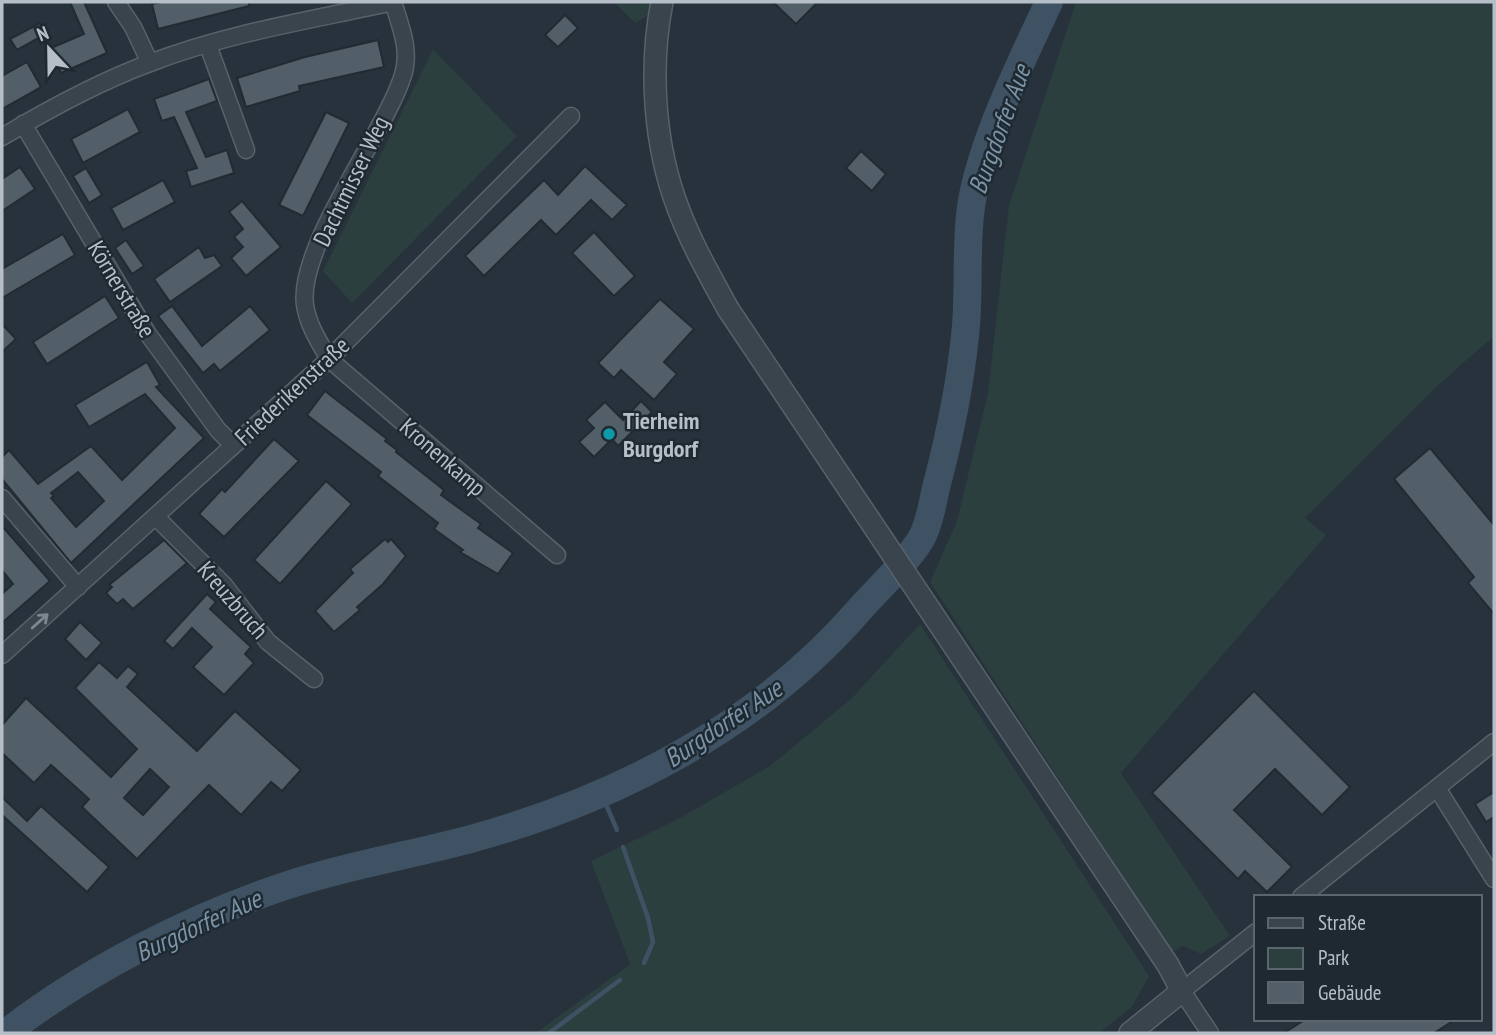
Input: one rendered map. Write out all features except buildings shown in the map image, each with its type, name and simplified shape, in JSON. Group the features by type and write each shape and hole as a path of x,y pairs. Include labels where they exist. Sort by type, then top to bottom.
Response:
{"street":[{"path":"116,2 133,27 150,63"},
{"path":"2,137 23,124 150,63 208,45 393,2"},
{"name":"Dachtmisser Weg","path":"329,359 312,328 304,304 309,270 327,225 403,74 406,46 393,2"},
{"path":"662,2 655,75 666,167 678,208 728,309 1168,965 1210,1033"},
{"path":"208,45 246,150"},
{"name":"Friederikenstraße","path":"2,655 329,359 571,116"},
{"name":"Körnerstraße","path":"23,124 148,334 218,430 233,445"},
{"name":"Kronenkamp","path":"329,359 556,555"},
{"path":"2,498 78,587"},
{"name":"Kreuzbruch","path":"156,517 223,585 268,642 314,679"},
{"path":"1303,895 1494,741"},
{"path":"1437,788 1494,879"},
{"path":"1130,1033 1254,934"}],"green space":[{"path":"614,2 672,2 635,23"},
{"path":"1076,2 1494,2 1494,337 1421,402 1305,518 1326,535 1121,773 1230,936 1201,954 1183,946 1172,952 930,582 957,521 988,393 1009,205"},
{"path":"433,49 517,136 352,303 323,271"},
{"path":"920,624 1149,976 1132,1007 1099,1033 536,1033 630,964 591,861 678,819 770,766 851,699"}],"waterway":[{"name":"Burgdorfer Aue","path":"6,1033 70,988 104,968 212,914 307,879 467,840 522,823 576,804 629,780 681,754 730,723 776,689 820,651 903,562 926,529 947,445 960,372 966,320 969,223 976,182 1003,103 1049,2"},
{"path":"602,795 617,830"},
{"path":"623,847 648,918 653,942 644,963"},
{"path":"549,1033 620,980"}],"place":[{"name":"Tierheim Burgdorf","path":"609,434"}]}
